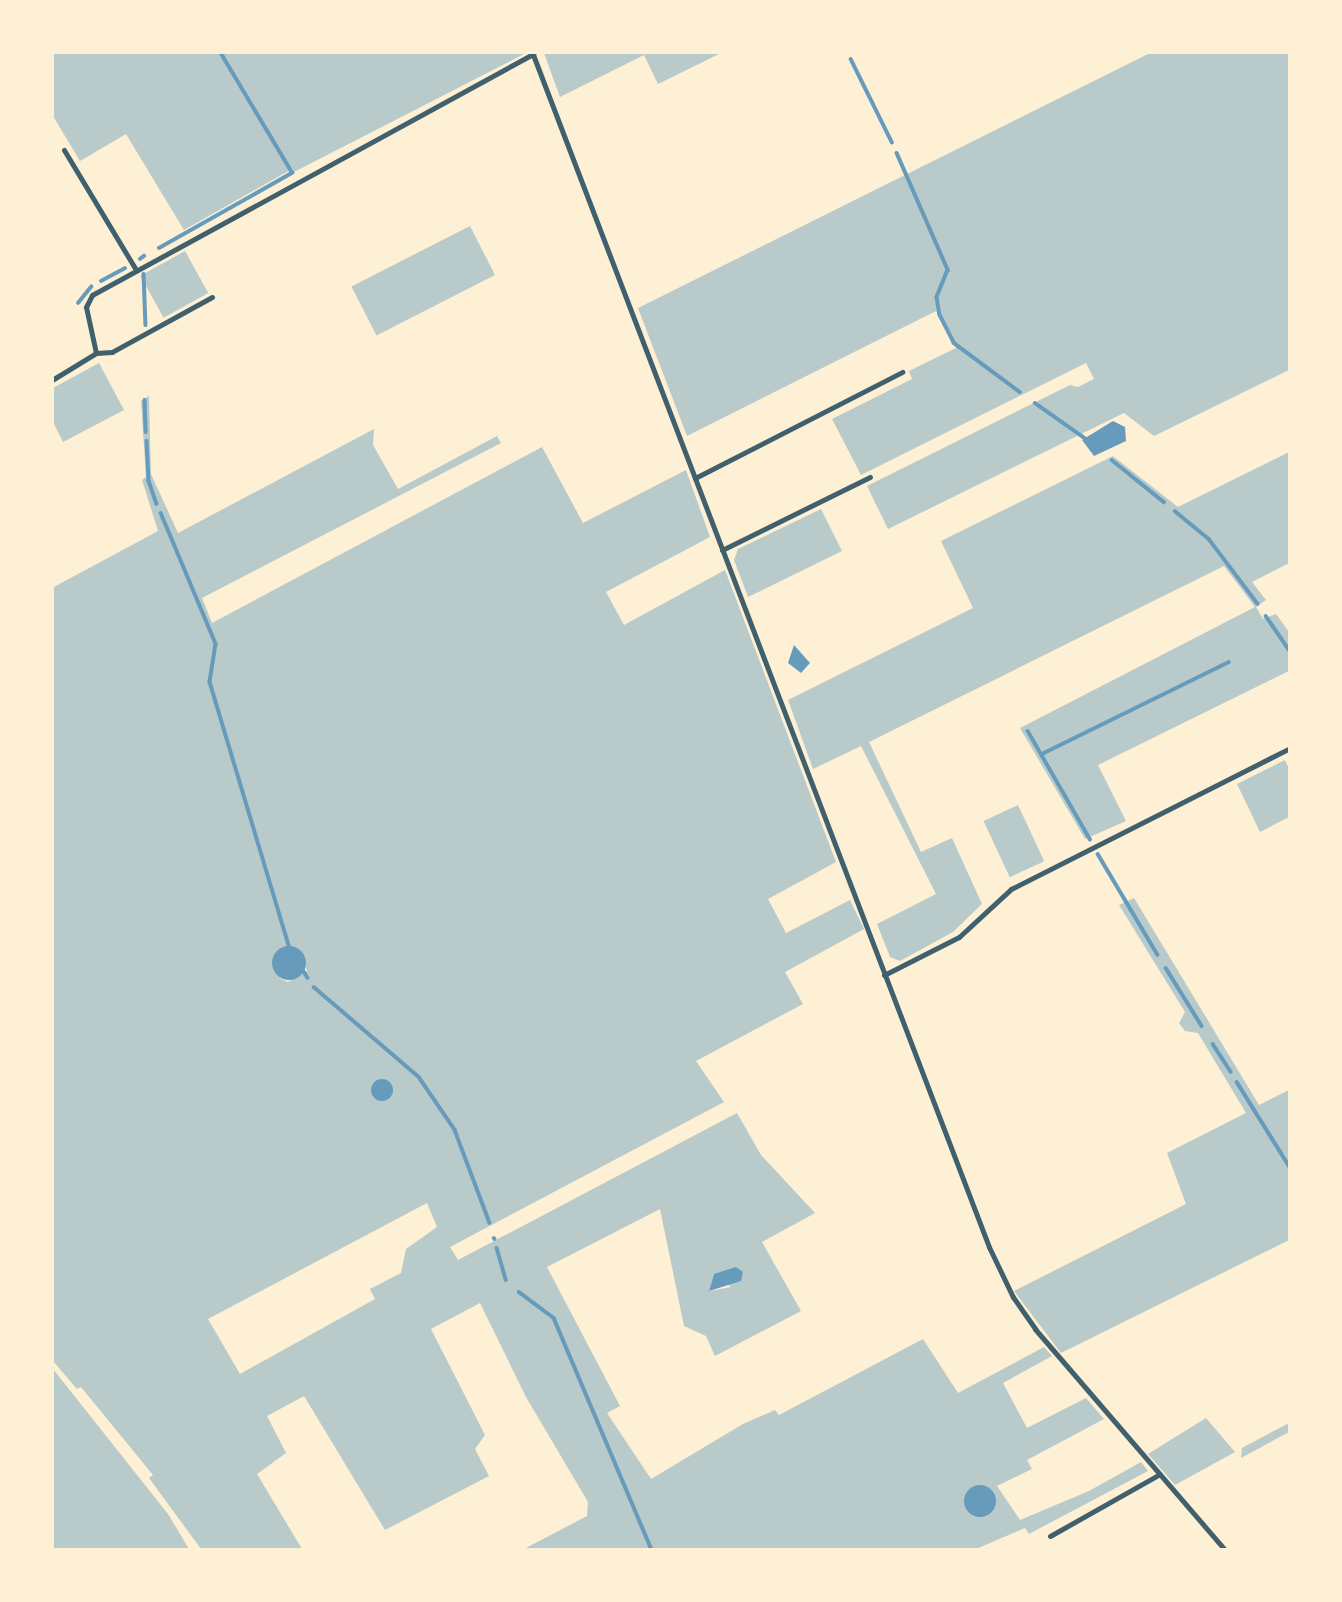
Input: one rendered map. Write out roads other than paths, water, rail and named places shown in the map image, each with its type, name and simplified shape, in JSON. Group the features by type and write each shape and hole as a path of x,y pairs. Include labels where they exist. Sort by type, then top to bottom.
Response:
{"street":[{"path":"96,353 88,301 136,270 532,53 884,975 1013,1297 1058,1357 1225,1549"},
{"path":"64,150 136,270"},
{"path":"52,380 96,353 112,352 212,297"},
{"path":"695,478 902,372"},
{"path":"722,550 870,477"},
{"path":"884,975 959,937 1012,889 1290,748"},
{"path":"1050,1536 1160,1474"}],"water":[{"path":"1113,421 1125,427 1126,441 1094,456 1082,440"},
{"path":"794,645 810,663 801,673 788,663"},
{"path":"289,946 301,951 306,963 301,975 289,980 277,975 272,963 277,951"},
{"path":"382,1079 390,1082 393,1090 390,1098 382,1101 374,1098 371,1090 374,1082"},
{"path":"736,1267 743,1272 741,1281 709,1291 714,1274"},
{"path":"980,1485 991,1490 996,1501 991,1512 980,1517 969,1512 964,1501 969,1490"}],"waterway":[{"path":"159,248 292,173 220,52"},
{"path":"851,59 892,142"},
{"path":"897,153 948,270 937,297 940,315 954,343 1020,392"},
{"path":"140,259 144,256"},
{"path":"101,281 125,268"},
{"path":"144,274 146,325"},
{"path":"78,303 91,287"},
{"path":"145,400 146,432"},
{"path":"1035,403 1086,439"},
{"path":"147,441 149,481 157,504"},
{"path":"1112,460 1164,502"},
{"path":"1175,511 1209,539 1258,604"},
{"path":"161,513 216,644 210,682 289,945"},
{"path":"1266,616 1290,651"},
{"path":"1042,754 1229,662"},
{"path":"1028,731 1090,839"},
{"path":"1098,854 1158,955"},
{"path":"1166,968 1202,1026"},
{"path":"303,970 308,978"},
{"path":"314,987 419,1077 455,1130 490,1223"},
{"path":"1213,1044 1231,1072"},
{"path":"1237,1082 1290,1167"},
{"path":"497,1248 506,1280"},
{"path":"519,1292 554,1318 652,1550"}]}
